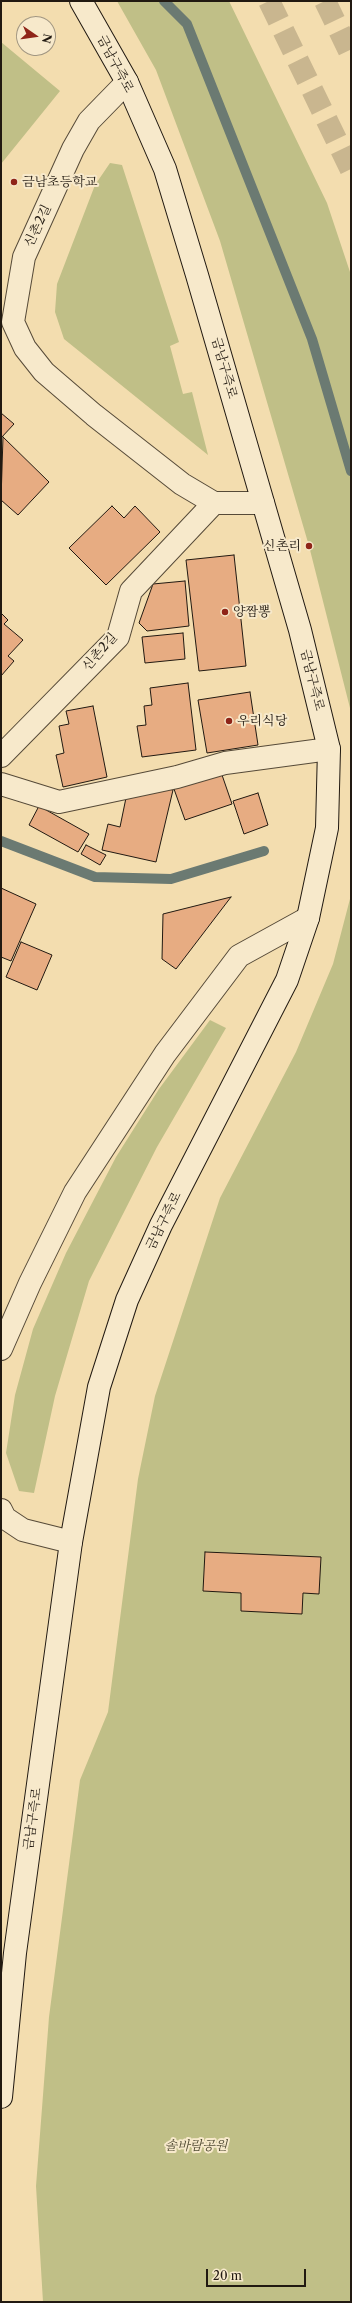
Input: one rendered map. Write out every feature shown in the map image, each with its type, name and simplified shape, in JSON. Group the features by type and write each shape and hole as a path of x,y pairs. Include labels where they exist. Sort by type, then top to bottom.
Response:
{"main road":[{"name":"금남구즉로","path":"2,2083 8,1957 71,1542 99,1387 127,1300 161,1225 287,980 308,918 327,828 329,749 300,630 165,169 127,82 81,1"},
{"name":"신촌2길","path":"1,756 118,637 131,591 214,503 182,484 94,415 44,372 24,348 7,323 24,257 73,149 89,121 127,82"},
{"path":"214,503 263,503"},
{"path":"1,784 59,802 177,777 225,763 329,749"},
{"path":"1,1349 30,1283 75,1192 165,1054 239,956 308,918"},
{"path":"1,1510 5,1518 23,1530 71,1542"}],"green space":[{"path":"117,1 229,1 327,203 351,275 351,712 309,546 220,241 156,70"},
{"path":"1,42 60,91 1,164"},
{"path":"110,163 122,165 179,342 170,346 183,394 192,392 208,455 64,339 55,312 57,284 95,185"},
{"name":"솔바람공원","path":"351,895 351,2302 43,2302 36,2186 49,2017 80,1780 108,1712 138,1479 155,1396 220,1198 296,1052 333,964"},
{"path":"210,1020 226,1028 157,1147 89,1281 55,1396 34,1493 19,1491 6,1453 15,1395 33,1329 66,1253 116,1157 159,1089"}],"building":[{"path":"1,413 14,424 1,438"},
{"path":"3,437 49,482 18,515 1,500"},
{"path":"112,506 124,518 135,506 160,532 106,585 69,548"},
{"path":"234,555 246,666 199,671 186,560"},
{"path":"185,581 189,626 147,631 139,623 153,584"},
{"path":"1,613 8,620 4,624 23,640 8,656 14,661 1,676"},
{"path":"183,633 185,659 145,663 142,637"},
{"path":"188,683 196,750 142,757 137,726 146,725 144,706 152,705 150,688"},
{"path":"250,692 258,745 207,753 198,700"},
{"path":"93,706 107,777 63,787 56,755 64,753 59,726 69,724 66,711"},
{"path":"221,772 232,804 185,820 174,789"},
{"path":"161,787 173,790 156,862 102,850 108,824 120,827 127,793"},
{"path":"258,793 268,825 244,834 233,801"},
{"path":"39,806 89,834 78,852 29,825"},
{"path":"86,845 106,855 100,865 81,854"},
{"path":"1,888 36,904 11,961 1,957"},
{"path":"231,897 176,969 162,959 163,914"},
{"path":"21,942 52,955 37,990 6,977"},
{"path":"205,1552 321,1557 319,1594 303,1593 302,1614 241,1611 241,1593 203,1591"}],"waterway":[{"path":"164,1 187,24 312,339 351,471"},
{"path":"1,841 95,877 171,879 264,851"}],"tunnel":[{"path":"269,1 351,170"},
{"path":"325,1 351,55"}],"place":[{"name":"금남초등학교","path":"14,182"},
{"name":"신촌리","path":"309,546"},
{"name":"양짬뽕","path":"225,612"},
{"name":"우리식당","path":"229,721"}]}
